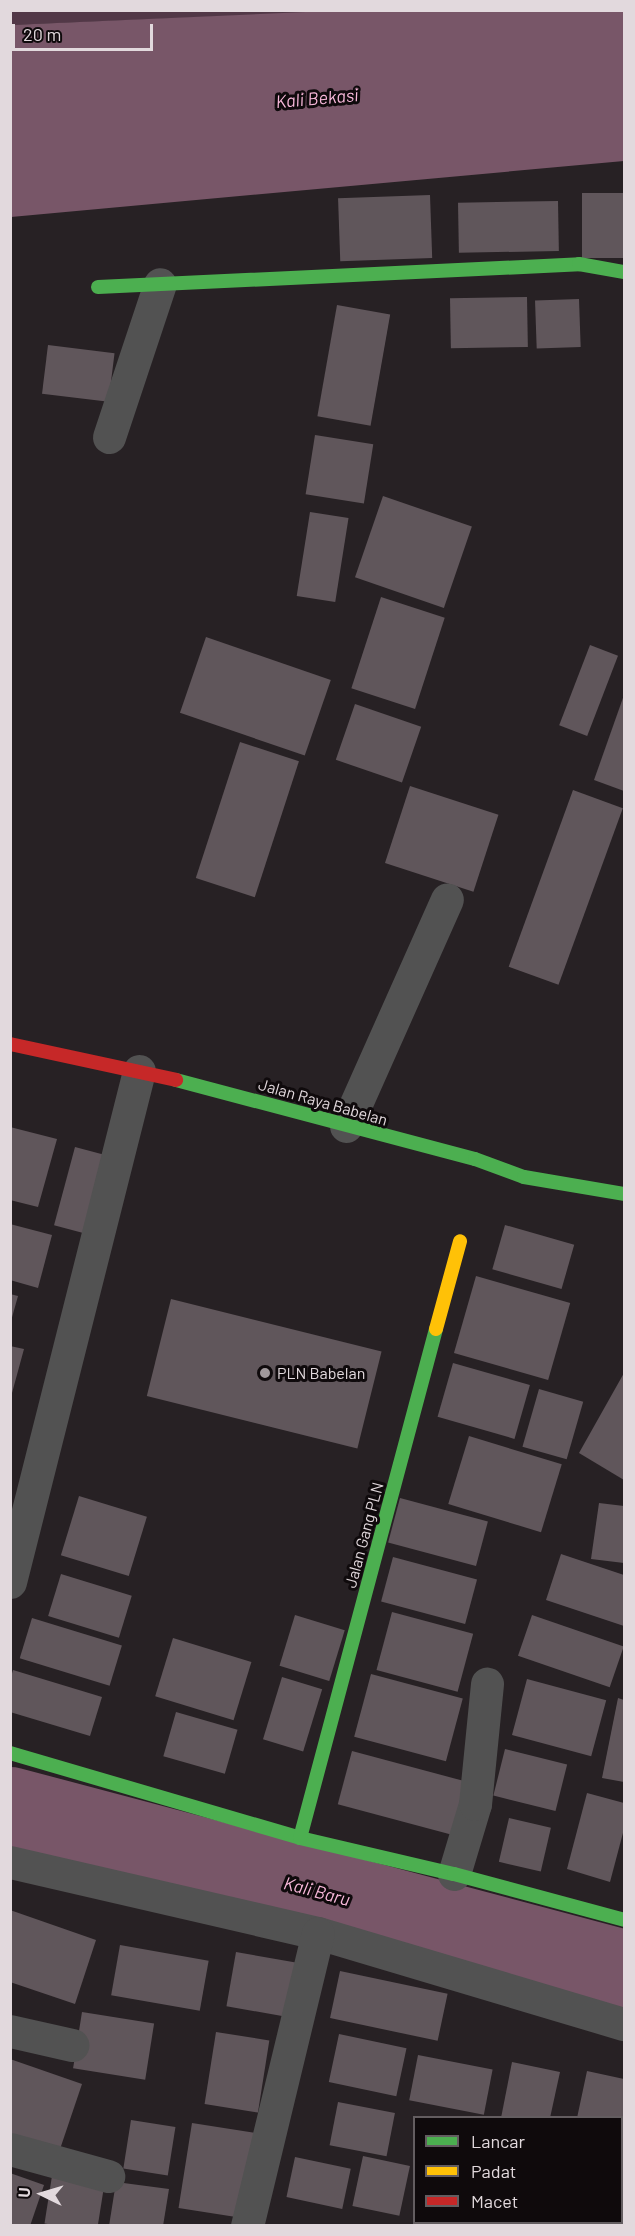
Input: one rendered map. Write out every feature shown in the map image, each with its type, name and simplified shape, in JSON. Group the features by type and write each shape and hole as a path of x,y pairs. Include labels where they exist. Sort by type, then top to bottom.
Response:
{"street":[{"path":"98,287 579,264 612,268 624,272"},
{"path":"110,437 160,284"},
{"path":"346,1126 447,899"},
{"name":"Jalan Raya Babelan","path":"10,1044 213,1088 475,1160 524,1177 624,1194"},
{"path":"10,1582 139,1071"},
{"name":"Jalan Gang PLN","path":"300,1838 460,1241"},
{"path":"454,1874 475,1804 487,1684"},
{"path":"10,1753 300,1838 454,1874 624,1920"},
{"path":"10,1862 318,1933 624,2024"},
{"path":"247,2226 318,1933"},
{"path":"10,2031 72,2045"},
{"path":"10,2149 108,2176"}],"shaded area":[{"path":"11,10 351,11 11,25"}],"water":[{"name":"Kali Bekasi","path":"351,10 624,11 624,161 11,217 11,25"}],"building":[{"path":"582,193 624,193 624,258 582,258"},
{"path":"430,195 432,258 340,261 338,198"},
{"path":"558,201 559,251 459,253 458,203"},
{"path":"527,297 528,347 451,348 450,298"},
{"path":"579,299 581,347 537,349 535,301"},
{"path":"337,305 390,314 371,426 317,416"},
{"path":"48,345 115,353 109,402 42,394"},
{"path":"315,435 373,444 364,503 306,494"},
{"path":"383,496 472,527 444,608 355,577"},
{"path":"310,512 349,518 335,602 297,596"},
{"path":"381,597 445,618 415,709 351,688"},
{"path":"206,637 331,680 305,756 180,713"},
{"path":"590,645 618,656 587,736 559,725"},
{"path":"624,695 624,791 594,780"},
{"path":"355,704 421,727 402,783 336,760"},
{"path":"240,742 299,761 255,897 196,878"},
{"path":"410,786 498,815 473,892 385,863"},
{"path":"573,790 623,808 559,985 509,967"},
{"path":"10,1127 57,1139 38,1207 10,1200"},
{"path":"75,1147 113,1157 92,1235 54,1225"},
{"path":"10,1224 52,1235 38,1288 10,1280"},
{"path":"505,1225 574,1245 562,1289 492,1269"},
{"path":"476,1276 570,1303 548,1380 454,1353"},
{"path":"10,1294 18,1296 11,1321 10,1321"},
{"name":"PLN Babelan","path":"171,1299 382,1351 357,1449 147,1396"},
{"path":"10,1346 24,1349 12,1393 10,1393"},
{"path":"453,1363 530,1385 514,1439 438,1417"},
{"path":"624,1373 624,1480 579,1453"},
{"path":"539,1389 583,1402 567,1459 522,1447"},
{"path":"469,1436 562,1464 541,1532 448,1504"},
{"path":"79,1496 147,1517 129,1576 61,1555"},
{"path":"400,1498 488,1522 476,1566 388,1542"},
{"path":"599,1503 624,1506 624,1563 591,1559"},
{"path":"561,1554 624,1575 624,1626 546,1600"},
{"path":"393,1557 477,1580 465,1624 381,1601"},
{"path":"61,1574 132,1596 119,1638 48,1616"},
{"path":"392,1612 473,1634 458,1692 376,1670"},
{"path":"295,1615 345,1630 329,1681 280,1666"},
{"path":"532,1615 624,1647 610,1687 518,1656"},
{"path":"32,1618 122,1645 110,1686 20,1658"},
{"path":"173,1638 251,1662 234,1720 155,1696"},
{"path":"13,1670 102,1697 90,1736 10,1712 10,1680"},
{"path":"371,1674 463,1699 446,1761 354,1737"},
{"path":"282,1677 322,1689 303,1751 263,1739"},
{"path":"527,1679 606,1700 591,1756 512,1735"},
{"path":"618,1698 624,1700 624,1782 602,1778"},
{"path":"176,1712 238,1730 225,1774 163,1756"},
{"path":"505,1749 567,1764 555,1811 493,1796"},
{"path":"352,1751 469,1782 455,1835 338,1804"},
{"path":"587,1793 624,1803 624,1829 610,1882 567,1869"},
{"path":"509,1818 551,1828 541,1872 499,1862"},
{"path":"10,1910 96,1940 75,2004 10,1982"},
{"path":"120,1945 209,1961 200,2011 111,1995"},
{"path":"236,1952 300,1963 290,2017 226,2006"},
{"path":"340,1971 448,1994 438,2041 330,2018"},
{"path":"82,2012 154,2023 145,2080 73,2068"},
{"path":"216,2032 269,2040 258,2113 205,2104"},
{"path":"339,2034 406,2048 396,2096 329,2082"},
{"path":"418,2055 493,2070 484,2115 409,2100"},
{"path":"10,2059 82,2084 57,2158 10,2142"},
{"path":"512,2062 560,2072 550,2116 501,2116"},
{"path":"587,2071 624,2079 624,2144 623,2116 577,2116"},
{"path":"338,2102 395,2113 387,2156 330,2145"},
{"path":"131,2120 175,2127 168,2175 123,2168"},
{"path":"192,2123 254,2133 241,2218 179,2208"},
{"path":"363,2156 410,2166 399,2216 352,2206"},
{"path":"295,2157 351,2169 342,2209 286,2197"},
{"path":"10,2173 44,2185 30,2226 10,2226"},
{"path":"52,2176 104,2184 98,2226 44,2223"},
{"path":"116,2182 169,2189 163,2226 109,2226"},
{"path":"624,2204 624,2226 569,2226 569,2224 623,2224"},
{"path":"420,2224 487,2224 487,2226 420,2226"}],"waterway":[{"name":"Kali Baru","path":"10,1810 624,1973"}],"traffic: fast":[{"path":"98,287 579,264 624,272"},
{"path":"176,1080 475,1159 524,1177 624,1194"},
{"path":"300,1838 436,1329"},
{"path":"10,1753 300,1838 454,1874 624,1920"}],"traffic: slow":[{"path":"436,1329 460,1241"}],"traffic: jam":[{"path":"10,1044 176,1080"}],"place":[{"name":"PLN Babelan","path":"265,1373"}]}
